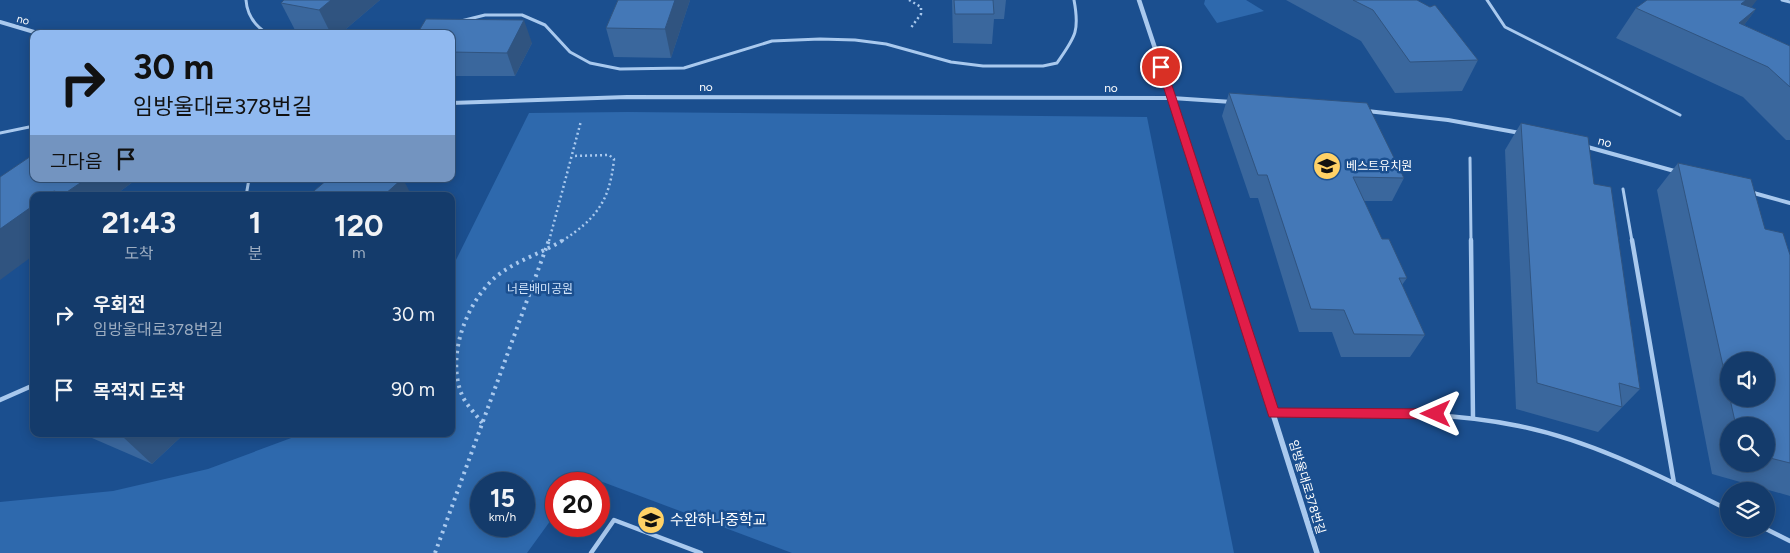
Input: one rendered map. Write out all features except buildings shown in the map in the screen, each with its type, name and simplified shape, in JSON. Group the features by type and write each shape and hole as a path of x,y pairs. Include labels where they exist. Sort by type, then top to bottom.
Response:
{"street":[{"name":"임방울대로378번길","path":"1140,0 1274,413 1316,553"},
{"name":"no","path":"0,22 30,31"},
{"name":"no","path":"455,103 587,98 1172,98 1240,102"},
{"path":"1357,110 1448,120 1525,134"},
{"name":"no","path":"1576,144 1688,175"},
{"path":"1744,190 1790,203"}],"lane":[{"path":"246,0 246,10 256,27 261,30"},
{"path":"459,21 484,15 522,15 545,26 570,52 590,63 620,69 684,68 772,41 820,39 855,40 894,46 951,62 983,66 1043,66 1057,63 1073,40 1078,20 1074,0"},
{"path":"1487,0 1506,27 1680,115"},
{"path":"1782,0 1790,2"},
{"path":"0,133 30,127"},
{"path":"1470,158 1474,418"},
{"path":"1622,189 1674,484"},
{"path":"0,400 30,388"},
{"path":"1274,413 1436,414 1520,426 1561,437 1638,466 1720,506"},
{"path":"591,553 614,520 701,553"},
{"path":"1775,534 1790,541"}],"path":[{"path":"894,46 922,14 921,7 909,0"},
{"path":"435,553 546,251 587,98"},
{"path":"482,423 462,394 457,370 459,342 467,313 500,274 516,263 546,251 584,226 599,212 606,201 614,158 609,155 572,156"}],"green space":[{"path":"1205,0 1246,0 1264,11 1217,23 1204,4"},
{"name":"너른배미공원","path":"628,112 1147,117 1234,553 792,553 610,485 610,472 545,472 545,528 527,553 0,553 0,502 113,491 208,469 294,437 455,437 455,262 529,113"}],"place":[{"name":"베스트유치원","path":"1327,166"},
{"name":"수완하나중학교","path":"651,520"}],"route":[{"path":"1161,67 1274,413 1436,414"}]}
